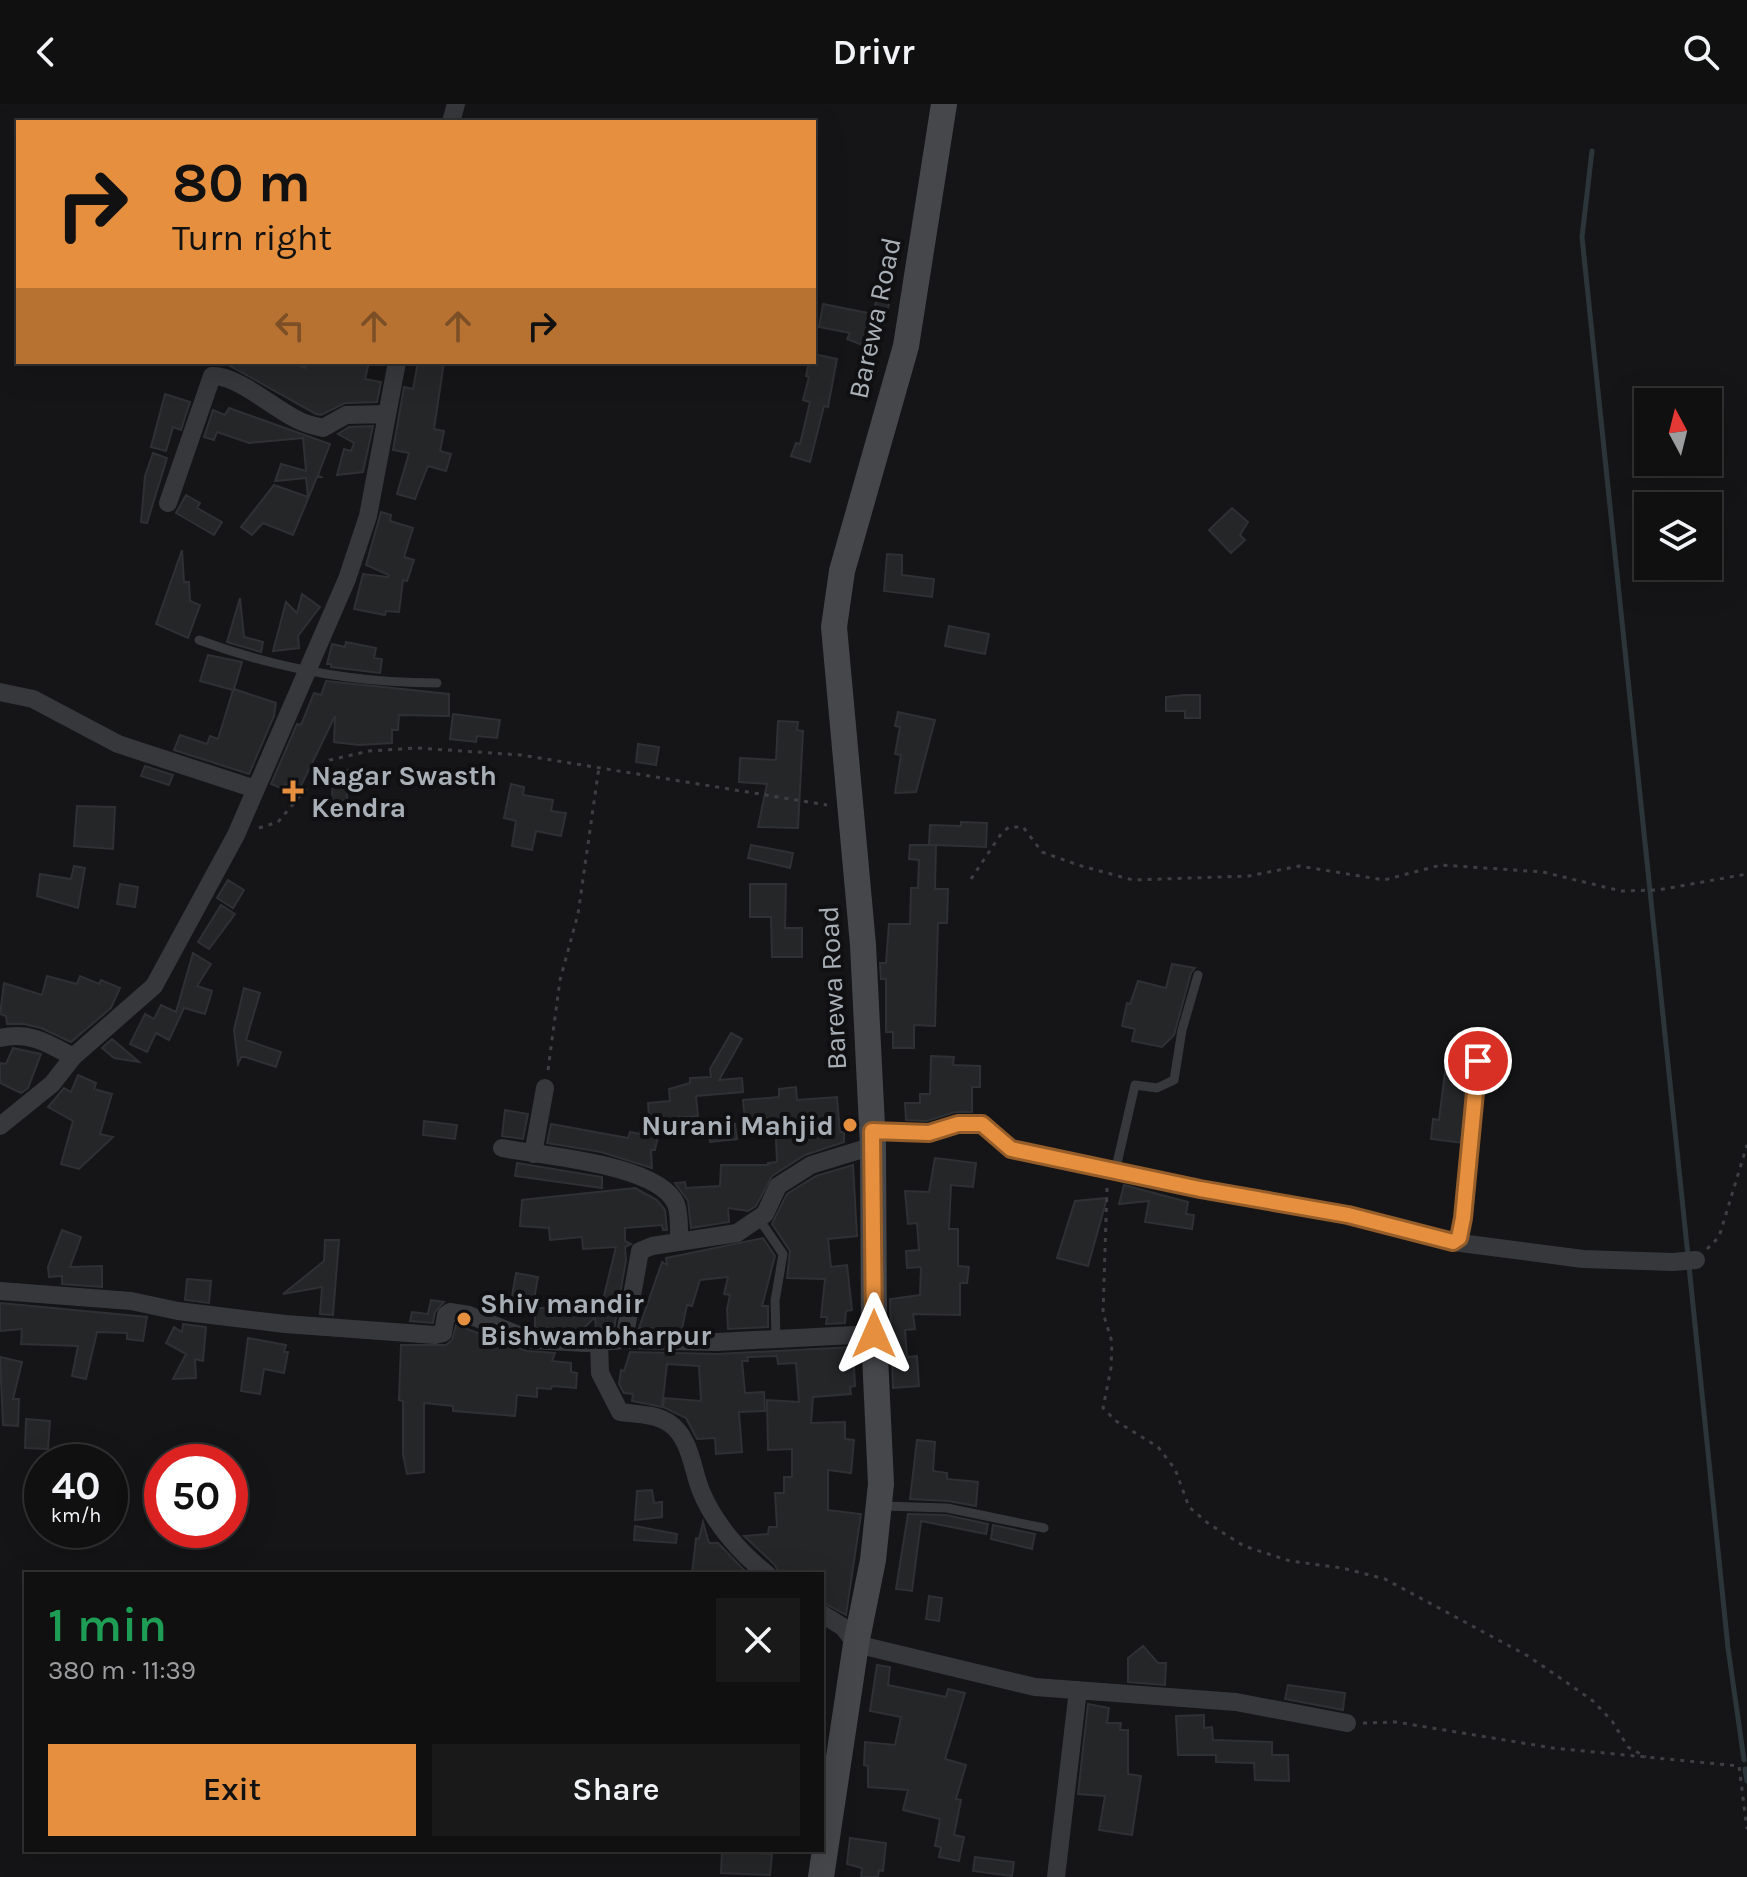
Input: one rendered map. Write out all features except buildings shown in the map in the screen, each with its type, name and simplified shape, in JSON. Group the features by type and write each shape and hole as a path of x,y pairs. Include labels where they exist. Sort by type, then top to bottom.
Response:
{"main road":[{"name":"Barewa Road","path":"821,1877 856,1644 873,1560 881,1484 874,1334 872,1139 863,945 834,627 842,571 906,346 944,104"}],"street":[{"path":"1,1128 52,1084 73,1057 154,986 236,835 347,579 368,516 397,364"},
{"path":"168,503 212,376 217,375 241,386 299,421 323,428 346,415 387,414"},
{"path":"0,692 33,699 118,744 255,789"},
{"path":"0,1038 18,1034 44,1040 73,1057"},
{"path":"533,1154 545,1088"},
{"path":"624,1340 640,1251 737,1233 765,1214 778,1186 800,1172 872,1139 929,1133 958,1124 982,1124 1011,1149 1115,1172 1348,1215 1453,1242 1583,1259 1696,1260"},
{"path":"502,1148 628,1171 653,1182 669,1193 677,1206 679,1242"},
{"path":"0,1291 131,1301 178,1311 285,1324 435,1335 443,1333 446,1315 450,1312 469,1315 531,1340 717,1342 874,1334"},
{"path":"599,1342 600,1373 620,1412 670,1423 688,1447 701,1493 734,1544 765,1572"},
{"path":"824,1615 843,1627 856,1644 1035,1687 1236,1702 1347,1723"},
{"path":"1056,1877 1078,1690"}],"lane":[{"path":"199,640 268,663 353,681 437,683"},
{"path":"1115,1172 1135,1085 1157,1088 1174,1080 1182,1030 1198,975"},
{"path":"1453,1242 1459,1238 1463,1218 1478,1061"},
{"path":"759,1219 783,1254 775,1301 776,1338"},
{"path":"879,1505 924,1509 934,1506 1044,1528"}],"path":[{"path":"236,835 278,822 330,760 369,751 417,748 479,751 599,767 849,809"},
{"path":"545,1088 560,980 578,914 599,767"},
{"path":"971,879 1009,827 1023,827 1042,852 1133,880 1249,876 1299,866 1384,880 1441,865 1543,872 1621,891 1658,890 1747,874"},
{"path":"1696,1260 1719,1237 1747,1145"},
{"path":"1115,1172 1107,1180 1103,1313 1112,1342 1111,1368 1103,1408 1116,1421 1158,1447 1175,1469 1189,1507 1244,1546 1290,1561 1342,1568 1385,1579 1528,1656 1593,1701 1612,1721 1628,1747 1646,1757"},
{"path":"1347,1723 1396,1722 1553,1748 1739,1766 1747,1829"}],"waterway":[{"path":"1592,151 1582,237 1688,1256"},
{"path":"1689,1266 1728,1648 1744,1760"},
{"path":"1745,1769 1747,1781"}],"place":[{"name":"Nagar Swasth Kendra","path":"293,791"},
{"name":"Nurani Mahjid","path":"850,1125"},
{"name":"Shiv mandir Bishwambharpur","path":"464,1319"}],"route":[{"path":"874,1334 872,1131 929,1133 958,1124 982,1124 1011,1149 1200,1189 1348,1215 1453,1242 1459,1238 1463,1218 1478,1061"}]}
